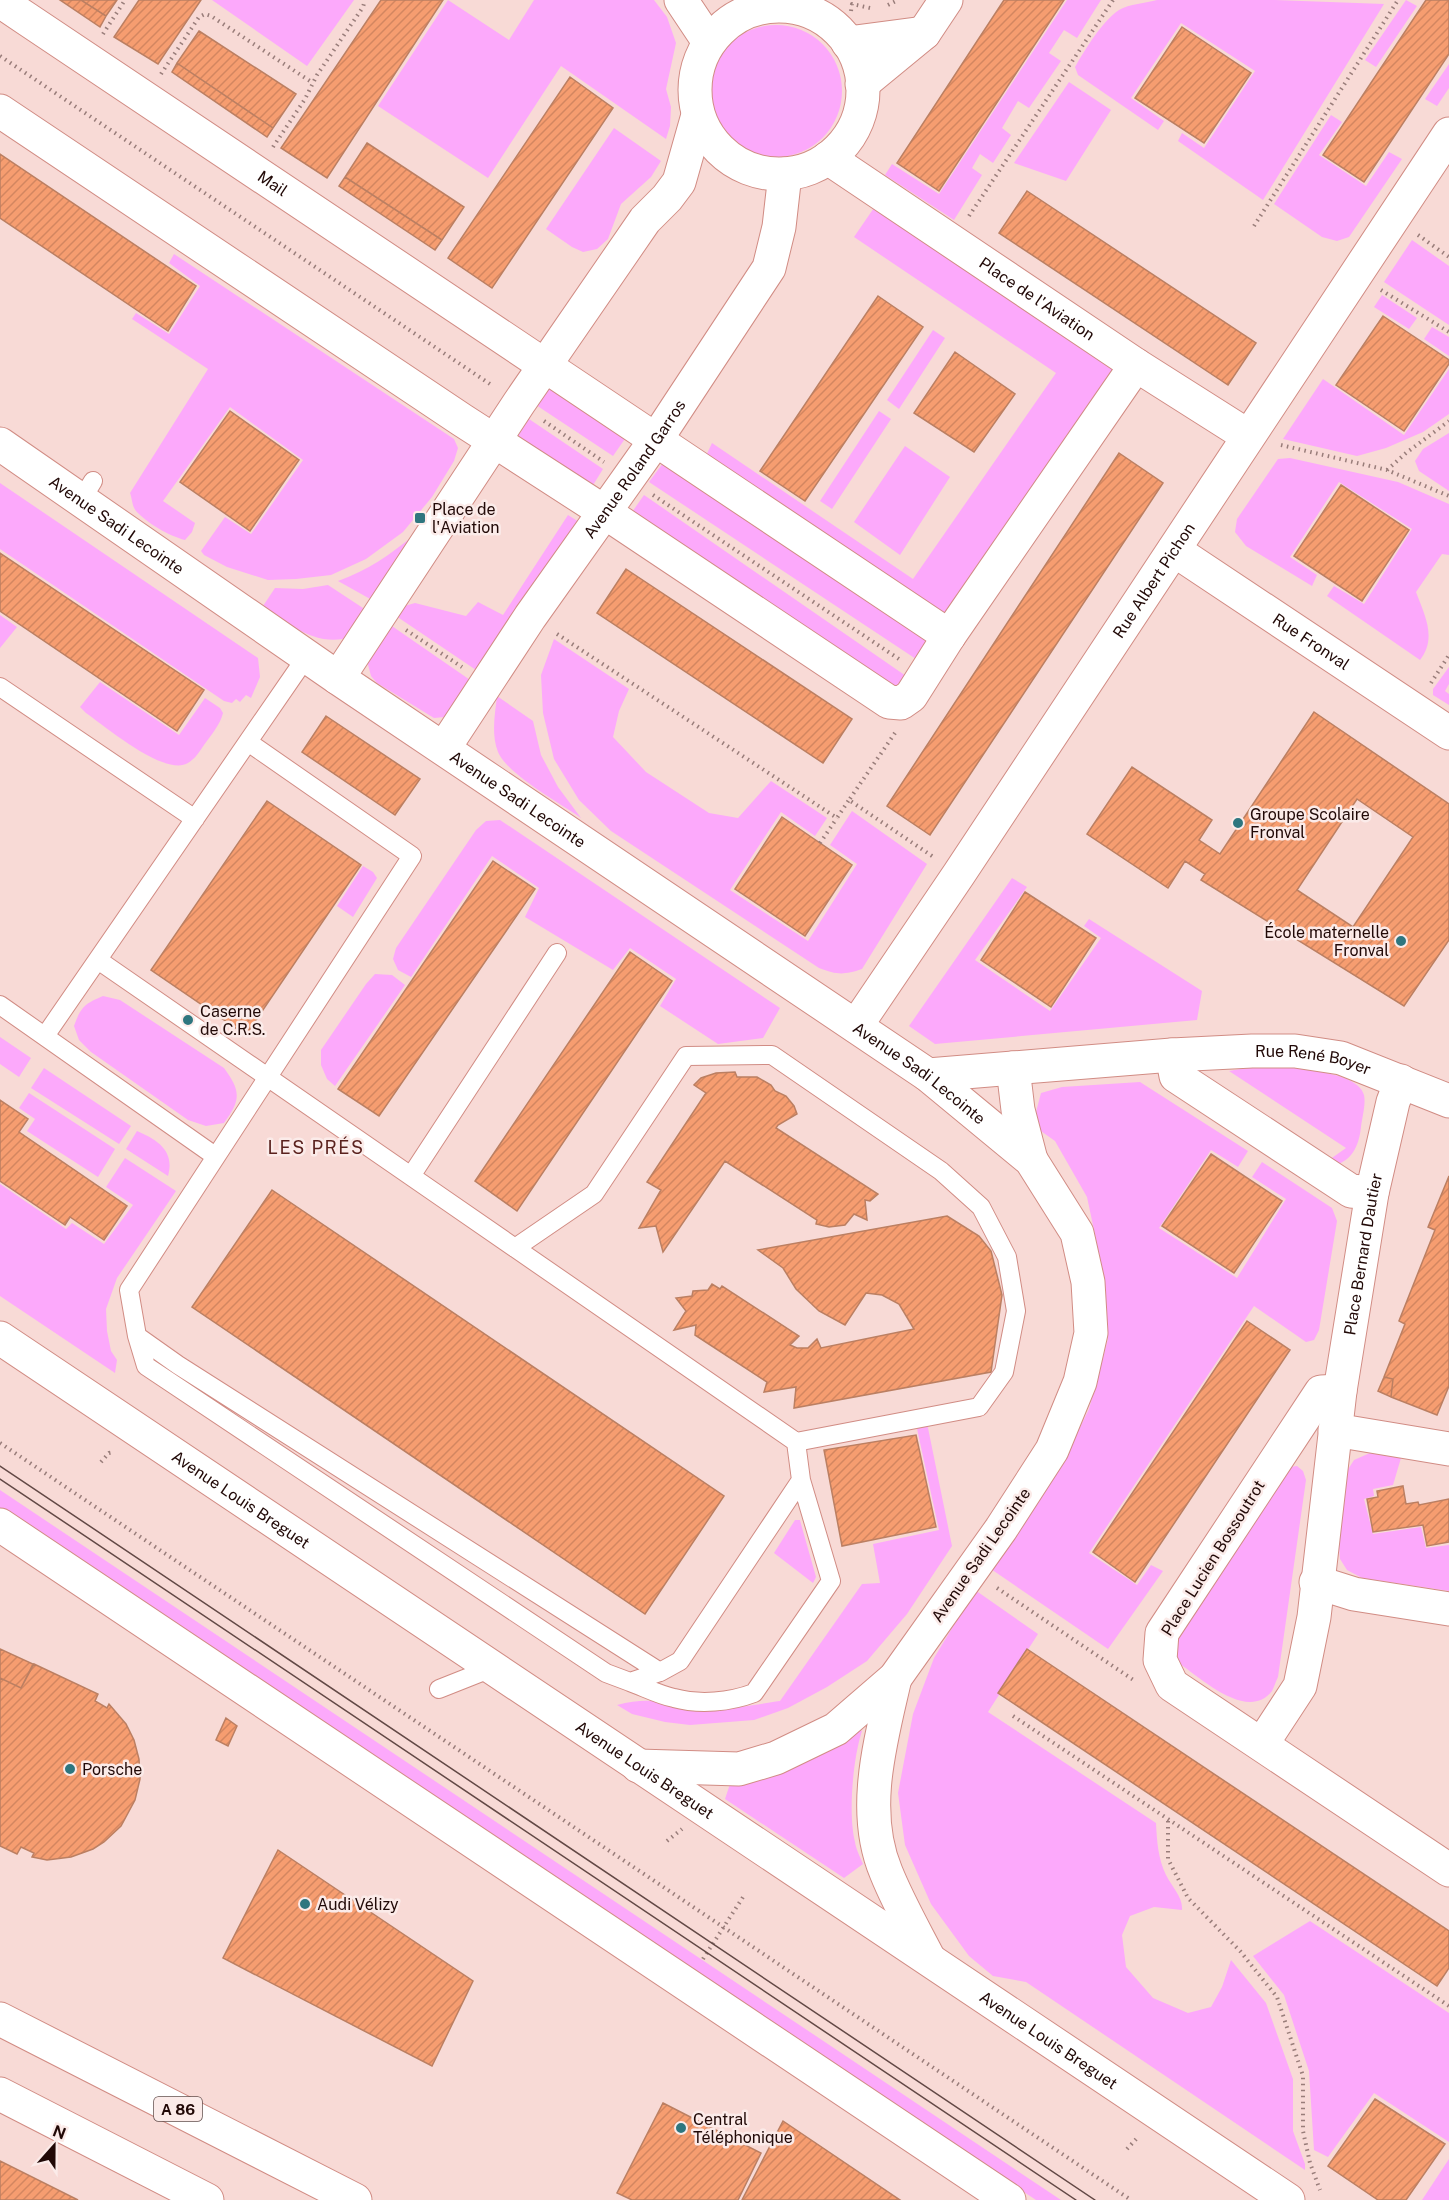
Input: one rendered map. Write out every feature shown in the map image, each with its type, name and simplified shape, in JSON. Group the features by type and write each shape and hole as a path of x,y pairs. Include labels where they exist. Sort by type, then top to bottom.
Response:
{"main road":[{"path":"681,0 709,42"},
{"path":"862,84 924,33 946,0"},
{"name":"Mail","path":"0,1 657,438 949,636"},
{"path":"766,3 806,11 829,24 848,43 858,62 862,84 861,105 855,126 843,143 828,158 807,169 785,174 762,172 741,165 723,152 708,135 699,115 695,85 702,56 709,42 722,28 766,3"},
{"path":"848,43 924,33"},
{"path":"0,111 889,702 901,703 911,696 949,636 1136,365"},
{"path":"338,678 519,403 645,220 679,182 699,115"},
{"name":"Rue Albert Pichon","path":"856,1026 1449,134"},
{"name":"Place de l'Aviation","path":"828,158 1136,365 1248,436"},
{"name":"Avenue Roland Garros","path":"444,748 530,616 657,438 769,268 779,227 785,174"},
{"name":"Avenue Sadi Lecointe","path":"0,444 87,490 338,678 928,1075 1031,1160"},
{"name":"Rue Fronval","path":"1174,550 1449,733"},
{"name":"Rue René Boyer","path":"928,1075 1172,1055 1295,1051 1341,1058 1449,1101"},
{"path":"1172,1055 1176,1076 1352,1191 1372,1193"},
{"name":"Avenue Sadi Lecointe","path":"638,1766 739,1769 776,1758 836,1728 895,1678 972,1570 1052,1450 1080,1382 1091,1333 1088,1282 1077,1233 1031,1160 1018,1110 1013,1068"},
{"name":"Place Bernard Dautier","path":"1335,1430 1372,1193 1392,1102 1401,1081"},
{"name":"Avenue Louis Breguet","path":"0,1338 1288,2200"},
{"name":"Place Lucien Bossoutrot","path":"1172,1685 1160,1660 1162,1634 1321,1392 1340,1391"},
{"path":"1262,1744 1300,1686 1314,1617 1316,1582 1335,1430 1449,1449"},
{"path":"0,1525 1009,2200"},
{"path":"1316,1582 1354,1594 1449,1609"},
{"name":"Avenue Sadi Lecointe","path":"895,1678 875,1765 874,1808 878,1849 885,1871 928,1959"},
{"path":"1172,1685 1449,1870"},
{"name":"A 86","path":"0,2019 356,2200"},
{"path":"0,2094 207,2200"}],"lane":[{"path":"45,1036 308,656"},
{"path":"0,687 195,819"},
{"path":"248,742 412,856 129,1290 137,1336 146,1366 606,1673 675,1699 734,1700 754,1694 831,1581 801,1480 796,1442"},
{"path":"411,1176 557,954"},
{"path":"98,960 267,1077 796,1442 979,1407 1004,1372 1016,1311 1007,1257 981,1207 941,1171 772,1055 686,1056 594,1194 515,1248"},
{"path":"0,1005 215,1156"},
{"path":"137,1336 199,1378 660,1672"},
{"path":"630,1682 660,1672 680,1661 801,1480"},
{"path":"439,1689 492,1668"}],"path":[{"path":"86,59 126,0"},
{"path":"256,172 363,7 364,0"},
{"path":"952,242 1113,0"},
{"path":"1254,226 1398,0"},
{"path":"145,98 199,17 205,14 313,83"},
{"path":"0,56 924,675"},
{"path":"1355,273 1449,332"},
{"path":"1387,470 1449,421"},
{"path":"1248,436 1387,470 1449,496"},
{"path":"380,613 486,683"},
{"path":"530,616 837,818"},
{"path":"820,843 904,719 901,703"},
{"path":"849,800 959,874"},
{"path":"0,1443 1131,2200"},
{"path":"972,1570 1148,1690 1172,1685"},
{"path":"1013,1716 1449,2006"},
{"path":"1168,1820 1168,1859 1188,1898 1240,1951 1277,1997 1303,2076 1303,2131 1310,2163 1320,2190"},
{"path":"687,1985 745,1894"}],"shaded area":[{"path":"212,0 354,0 307,66"},
{"path":"448,0 509,40 534,0 654,0 667,17 676,43 666,89 671,107 670,126 666,139 561,66 488,178 378,106"},
{"path":"1067,0 1101,0 1077,38 1064,30 1049,53 1061,61 1029,108 1018,101 1002,128 1011,135 993,163 980,154 972,168 982,175 954,220 885,175 892,164 939,194"},
{"path":"1157,0 1275,0 1384,4 1263,200 1178,141 1182,133 1204,148 1255,71 1181,23 1131,98 1164,121 1158,130 1078,75 1075,67 1106,21 1128,6"},
{"path":"1406,0 1417,6 1376,67 1365,60"},
{"path":"776,25 801,30 823,44 837,66 842,91 837,116 823,138 801,152 776,157 751,152 729,138 715,116 710,91 715,66 729,44 751,30"},
{"path":"1449,64 1449,88 1437,106 1425,99"},
{"path":"1069,82 1111,110 1066,181 1014,163"},
{"path":"1331,115 1342,122 1319,155 1366,186 1389,152 1402,159 1349,237 1337,241 1322,237 1274,204"},
{"path":"614,128 661,161 651,177 621,204 608,239 597,249 583,252 546,229"},
{"path":"878,202 1118,365 945,620 705,458 712,443 913,579 1056,373 854,237"},
{"path":"1412,240 1449,266 1449,325 1384,282"},
{"path":"174,254 454,439 458,448 454,461 432,497 403,532 366,559 331,575 268,580 227,567 204,555 201,551 225,517 251,534 303,460 230,407 163,501 195,523 192,532 185,540 146,520 135,509 130,493 208,369 132,319 136,313 169,334 200,286 169,263"},
{"path":"1382,295 1417,318 1409,329 1374,307"},
{"path":"1432,327 1449,337 1449,356 1424,339"},
{"path":"933,330 945,338 899,409 887,400"},
{"path":"1449,369 1449,414 1423,432 1386,448 1357,456 1283,439 1323,379 1404,435"},
{"path":"549,382 629,433 613,456 536,405"},
{"path":"879,411 891,419 832,509 820,501"},
{"path":"529,419 603,469 590,490 515,440"},
{"path":"1449,433 1449,491 1419,471 1415,461 1423,449"},
{"path":"905,446 950,477 900,555 854,522"},
{"path":"1290,458 1398,482 1449,504 1449,555 1442,554 1416,592 1426,618 1429,635 1425,652 1420,660 1327,596 1334,586 1364,604 1412,529 1339,482 1290,557 1317,575 1312,586 1246,546 1235,532 1237,519 1278,459"},
{"path":"666,459 929,638 916,659 649,482"},
{"path":"0,483 258,658 260,677 251,698 246,695 240,702 236,699 232,703 224,701 0,549"},
{"path":"644,495 906,676 896,694 630,515"},
{"path":"568,515 579,522 479,672 396,616 401,607 415,603 466,616 478,602 503,615"},
{"path":"414,535 372,600 338,581 378,561"},
{"path":"328,585 366,610 343,639 331,640 300,631 263,606 275,588 303,589"},
{"path":"0,615 17,627 0,648"},
{"path":"389,624 473,682 445,717 434,718 377,683 371,676 367,661"},
{"path":"554,639 629,689 619,711 613,737 646,772 709,813 738,818 771,781 827,818 815,836 781,812 730,890 808,941 857,864 830,845 852,811 927,864 862,969 840,973 819,968 611,831 579,800 554,759 543,713 541,675"},
{"path":"1449,667 1449,684 1445,691 1449,694 1449,705 1433,695 1433,689"},
{"path":"100,682 179,735 205,698 220,708 223,713 215,730 193,759 188,763 178,765 165,763 121,739 80,707"},
{"path":"497,696 533,721 541,755 558,787 581,818 535,788 504,761 498,752 495,738"},
{"path":"500,820 780,1008 763,1038 718,1044 660,1006 676,979 630,948 613,970 525,917 539,888 492,856 411,977 398,970 393,959 396,948 476,830 486,821"},
{"path":"363,866 373,872 377,878 353,917 337,906"},
{"path":"1012,878 1027,887 975,960 1050,1011 1101,938 1084,926 1089,919 1202,991 1197,1020 935,1044 909,1026"},
{"path":"375,974 392,975 405,985 335,1086 327,1079 321,1065 321,1050"},
{"path":"103,996 120,1000 224,1068 234,1083 237,1096 234,1108 224,1123 206,1126 188,1120 91,1052 79,1040 74,1026 79,1014 91,1001"},
{"path":"0,1037 31,1058 19,1077 0,1064"},
{"path":"1257,1066 1316,1071 1348,1080 1359,1086 1365,1103 1360,1133 1352,1154 1339,1164 1329,1160 1346,1148 1229,1071"},
{"path":"44,1068 131,1126 119,1144 31,1088"},
{"path":"1140,1082 1248,1151 1238,1167 1211,1150 1159,1228 1237,1278 1286,1199 1252,1177 1262,1162 1332,1208 1337,1221 1319,1330 1314,1340 1306,1342 1254,1306 1089,1553 1137,1585 1151,1565 1163,1571 1108,1649 988,1567 1060,1468 1089,1409 1108,1339 1104,1277 1087,1197 1055,1141 1038,1129 1036,1112 1041,1093 1062,1087"},
{"path":"29,1093 115,1149 98,1177 27,1131 35,1119 19,1108"},
{"path":"137,1131 152,1138 167,1153 170,1167 168,1176 126,1149"},
{"path":"125,1158 176,1191 117,1278 106,1309 111,1351 117,1360 115,1373 0,1296 0,1184 66,1229 72,1223 104,1244 133,1205 106,1187"},
{"path":"927,1423 952,1546 907,1614 867,1661 827,1687 788,1708 754,1720 690,1725 632,1714 617,1705 651,1701 722,1709 780,1701 862,1584 880,1583 873,1544 939,1530 916,1424"},
{"path":"1370,1453 1401,1458 1393,1485 1373,1489 1374,1496 1364,1499 1373,1534 1421,1527 1426,1548 1449,1545 1449,1591 1362,1578 1347,1570 1340,1559 1339,1544 1347,1471 1354,1460"},
{"path":"1297,1466 1303,1471 1306,1480 1278,1677 1272,1691 1262,1699 1251,1702 1238,1700 1212,1687 1180,1664 1176,1658 1177,1638 1290,1467"},
{"path":"0,1490 1061,2200 1036,2200 0,1508"},
{"path":"795,1520 800,1520 816,1577 813,1583 774,1553"},
{"path":"975,1590 1038,1634 988,1712 1156,1823 1161,1862 1179,1896 1182,1910 1154,1907 1130,1916 1122,1935 1126,1967 1153,1998 1188,2013 1211,2007 1222,1987 1231,1960 1266,2003 1293,2079 1293,2131 1305,2170 1026,1982 993,1976 969,1956 931,1904 905,1845 898,1793 913,1714 934,1658"},
{"path":"857,1729 862,1731 854,1773 852,1817 856,1845 863,1864 844,1878 725,1799 731,1781 783,1769 812,1758"},
{"path":"1310,1921 1449,2013 1449,2142 1374,2093 1328,2157 1314,2150 1309,2071 1284,1995 1253,1956"},
{"path":"1449,2159 1449,2200 1422,2200"}],"building":[{"path":"60,0 81,0 106,16 100,27"},
{"path":"81,0 117,0 106,16"},
{"path":"139,0 201,0 158,64 114,37"},
{"path":"381,0 443,0 327,178 281,148"},
{"path":"1004,0 1064,0 939,191 897,163"},
{"path":"1426,0 1449,0 1449,54 1364,182 1323,155"},
{"path":"1182,27 1251,73 1204,143 1135,98"},
{"path":"199,31 296,94 273,128 177,63"},
{"path":"177,63 273,128 267,137 172,72"},
{"path":"570,77 613,108 492,288 448,258"},
{"path":"367,143 464,207 442,240 345,177"},
{"path":"0,154 196,286 168,331 0,218"},
{"path":"345,177 442,240 435,250 339,186"},
{"path":"1027,191 1256,343 1228,385 999,233"},
{"path":"878,296 923,327 805,501 760,471"},
{"path":"1383,316 1449,360 1449,364 1404,431 1336,385"},
{"path":"955,352 1015,394 974,452 914,413"},
{"path":"230,411 299,460 250,531 180,482"},
{"path":"1119,453 1163,483 930,835 887,806"},
{"path":"1341,485 1409,530 1362,601 1294,556"},
{"path":"0,553 204,690 177,731 0,611"},
{"path":"626,569 852,719 823,763 597,613"},
{"path":"1314,712 1449,804 1449,940 1404,1006 1201,880 1205,874 1185,861 1168,888 1087,834 1132,767 1212,820 1199,840 1220,854","holes":["1357,799 1413,837 1353,927 1297,890"]},
{"path":"326,716 420,779 395,815 302,752"},
{"path":"267,801 361,865 246,1035 151,970"},
{"path":"782,817 852,865 805,936 735,889"},
{"path":"493,861 535,889 379,1116 338,1089"},
{"path":"1025,892 1096,938 1051,1007 981,960"},
{"path":"630,952 672,981 517,1211 475,1181"},
{"path":"735,1072 737,1077 757,1077 771,1085 775,1091 786,1096 794,1106 797,1114 776,1128 878,1194 870,1201 865,1200 867,1220 854,1214 845,1225 829,1227 816,1224 817,1220 725,1161 663,1252 656,1226 639,1228 661,1190 647,1182 706,1093 694,1085 701,1078 716,1073"},
{"path":"0,1100 28,1119 19,1132 127,1206 104,1240 70,1217 65,1225 0,1181"},
{"path":"1211,1154 1282,1201 1234,1273 1162,1226"},
{"path":"1449,1176 1449,1386 1437,1415 1391,1397 1393,1379 1384,1377 1405,1324 1399,1321 1435,1230 1428,1227"},
{"path":"272,1190 724,1496 645,1614 192,1307"},
{"path":"947,1216 979,1236 991,1251 1002,1295 991,1372 794,1408 796,1387 764,1392 767,1382 695,1335 696,1325 674,1330 686,1311 676,1298 692,1296 693,1291 708,1290 712,1284 720,1289 722,1286 799,1336 790,1345 797,1348 808,1348 817,1339 821,1348 914,1329 899,1304 882,1295 866,1293 845,1325 819,1311 796,1289 783,1268 758,1250"},
{"path":"1247,1321 1290,1350 1135,1582 1093,1552"},
{"path":"1384,1377 1393,1379 1391,1397 1378,1391"},
{"path":"916,1435 936,1527 842,1546 824,1450"},
{"path":"1403,1486 1406,1504 1418,1502 1419,1505 1449,1499 1449,1542 1427,1546 1423,1525 1373,1532 1367,1499 1378,1497 1377,1491"},
{"path":"0,1649 33,1664 21,1688 0,1678"},
{"path":"1027,1649 1449,1931 1449,1968 1437,1986 998,1693"},
{"name":"Porsche","path":"34,1664 98,1694 95,1701 107,1708 109,1704 126,1724 134,1740 139,1759 140,1779 135,1800 121,1826 93,1849 71,1857 47,1860 32,1857 34,1853 21,1847 17,1854 0,1846 0,1678 21,1688"},
{"path":"226,1718 237,1726 228,1746 216,1740"},
{"name":"Audi Vélizy","path":"278,1850 473,1981 432,2066 223,1958"},
{"path":"1375,2099 1445,2144 1406,2200 1378,2200 1328,2166"},
{"name":"Central Téléphonique","path":"663,2103 761,2153 738,2200 632,2200 617,2193"},
{"path":"783,2121 900,2200 742,2200"},
{"path":"0,2161 78,2200 0,2200"}],"tram line":[{"path":"0,1466 1095,2200"},
{"path":"0,1479 1076,2200"}],"place":[{"name":"Place de l'Aviation","path":"420,518"},
{"name":"Groupe Scolaire Fronval","path":"1238,823"},
{"name":"École maternelle Fronval","path":"1401,941"},
{"name":"Caserne de C.R.S.","path":"188,1020"},
{"name":"Porsche","path":"70,1769"},
{"name":"Audi Vélizy","path":"305,1904"},
{"name":"Central Téléphonique","path":"681,2128"}],"district":[{"name":"LES PRÉS","path":"316,1147"}]}
